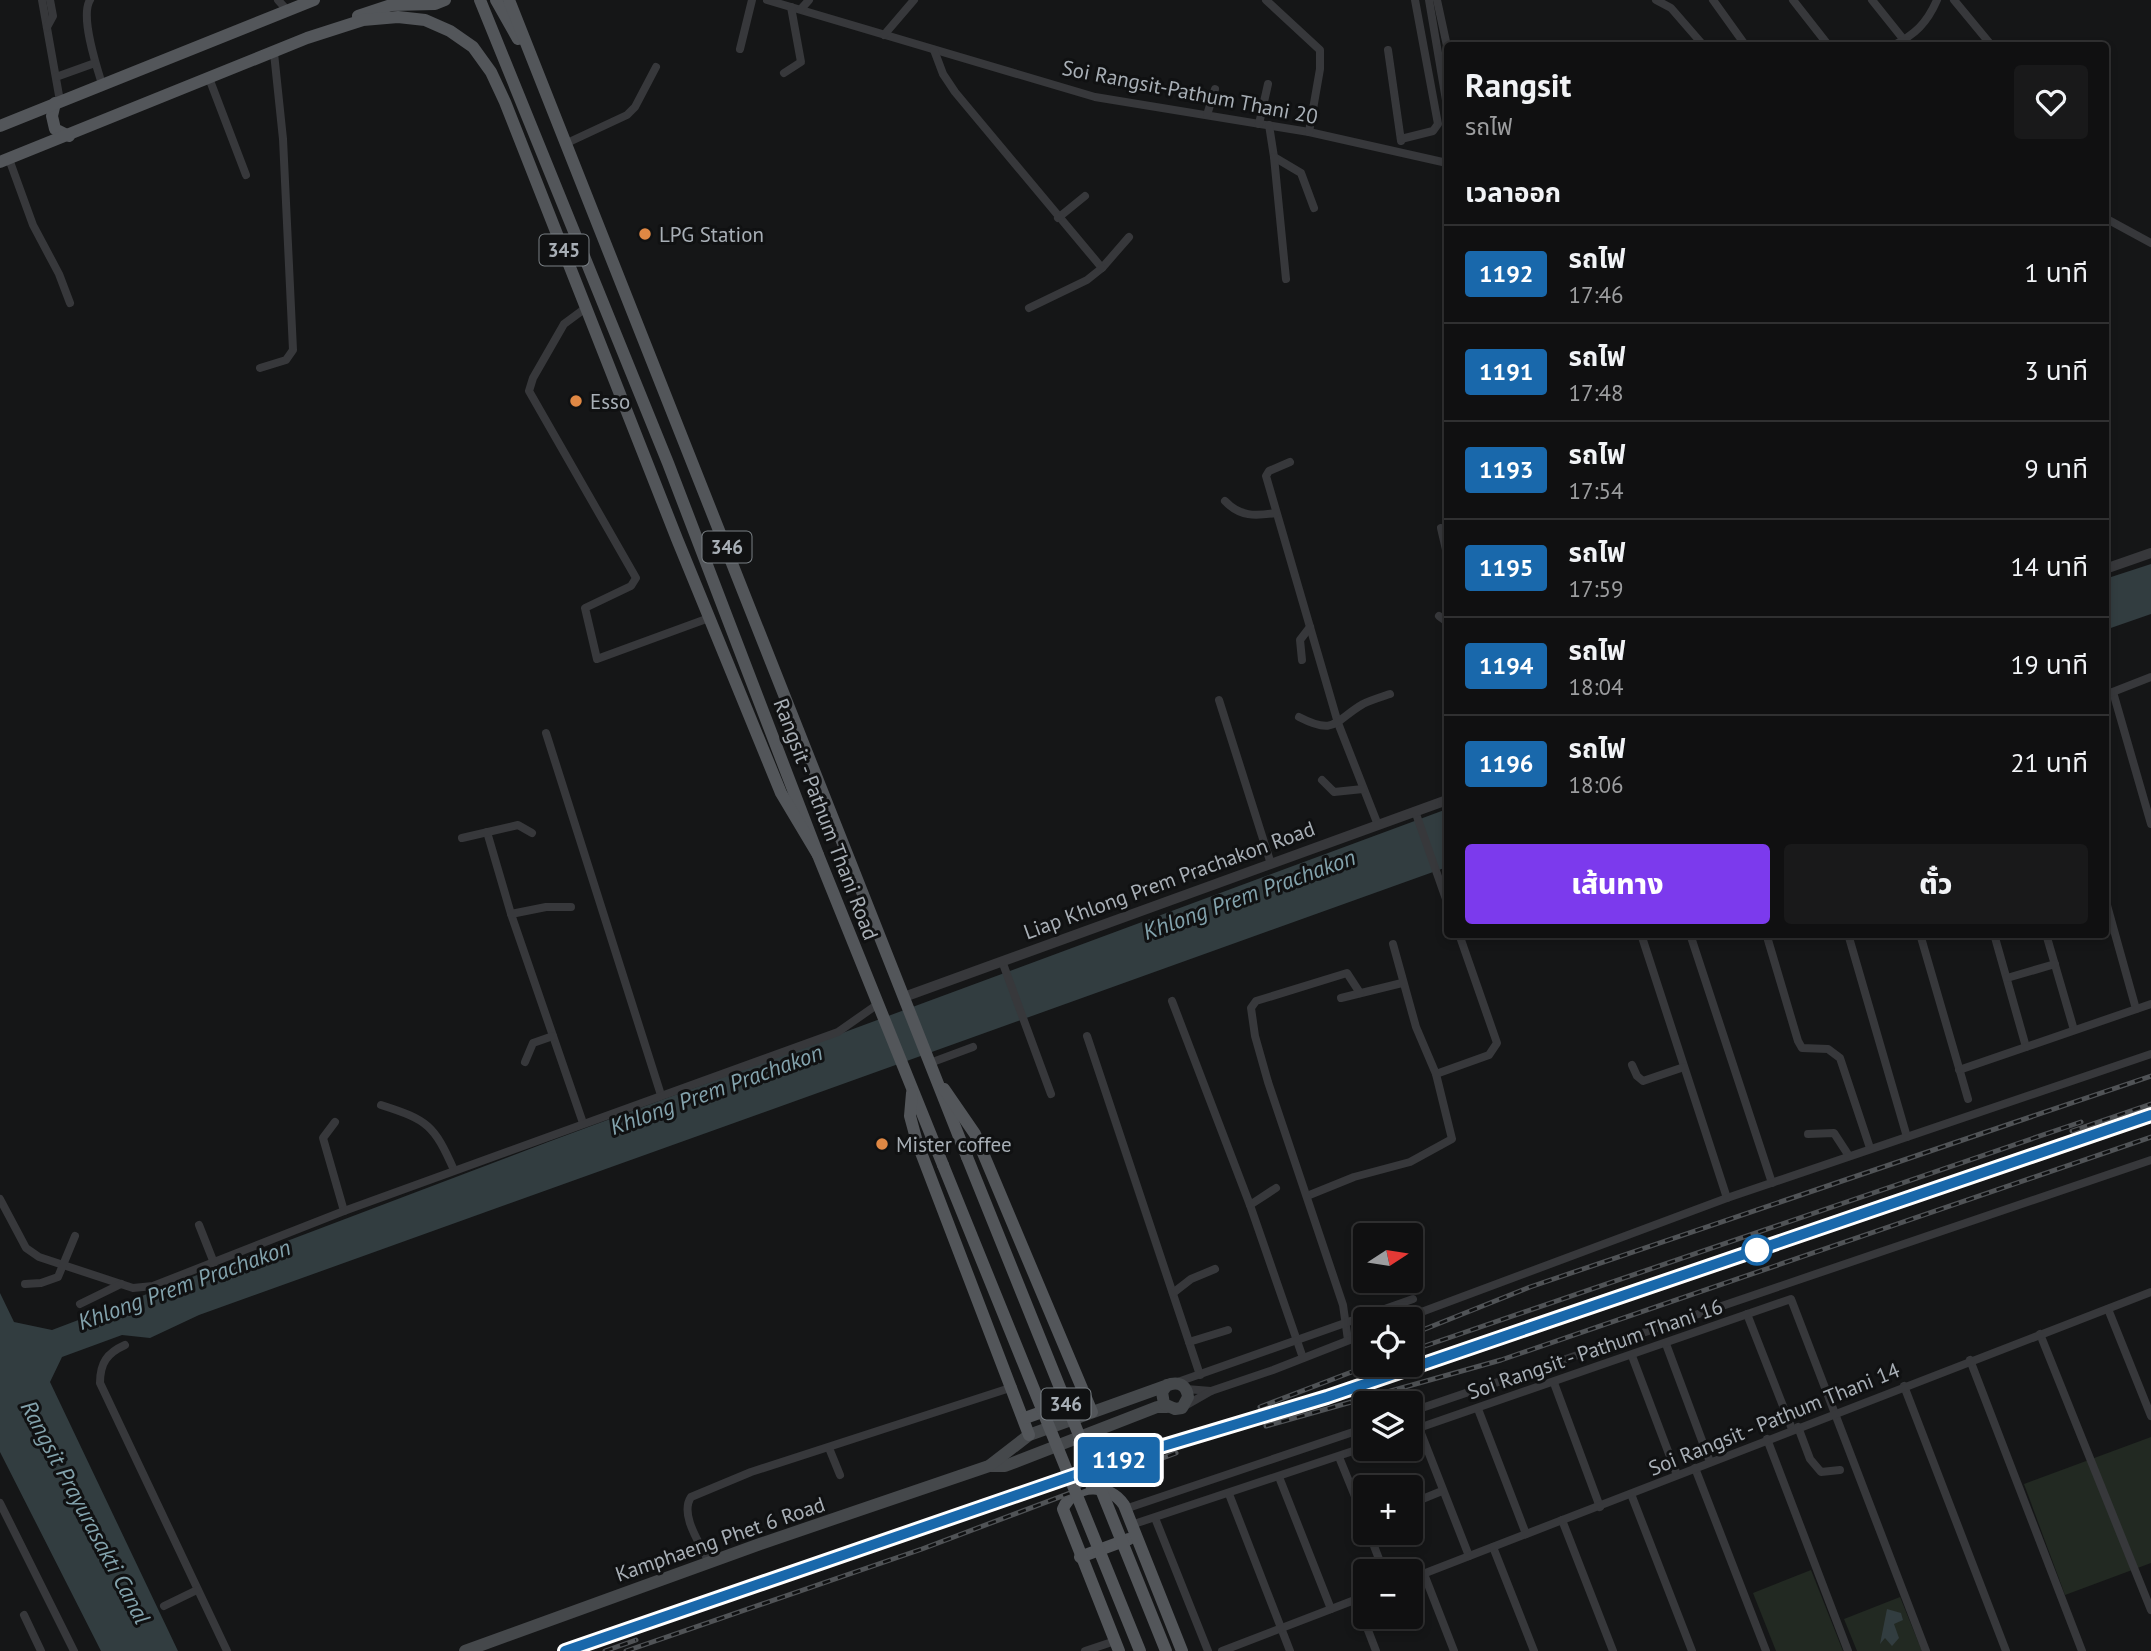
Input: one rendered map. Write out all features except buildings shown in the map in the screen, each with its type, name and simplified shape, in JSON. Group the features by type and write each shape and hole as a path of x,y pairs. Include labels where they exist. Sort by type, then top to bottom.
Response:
{"main road":[{"path":"0,125 283,5 314,0"},
{"path":"307,38 378,8 404,3 435,4 445,0"},
{"name":"Rangsit - Pathum Thani Road","path":"480,0 678,489 903,1068 1139,1651"},
{"path":"496,0 545,88"},
{"name":"Rangsit - Pathum Thani Road","path":"509,0 935,1077 1166,1651"},
{"name":"345","path":"5,160 307,38 363,20 398,17 425,20 450,31 473,47 491,72 505,102 781,793 818,855"},
{"path":"58,102 52,123 59,133 69,136"},
{"path":"935,1077 967,1117 975,1134 1092,1412"},
{"path":"912,1090 910,1116 916,1142 1030,1435"},
{"path":"1167,1407 1162,1396 1176,1386 1188,1397 1182,1408"},
{"name":"Kamphaeng Phet 6 Road","path":"465,1651 709,1562 989,1466 1030,1435 1176,1386"},
{"path":"1025,1418 1084,1397"},
{"name":"Kamphaeng Phet 6 Road","path":"989,1466 1005,1466 1157,1407 1182,1408"},
{"path":"1117,1646 1065,1518 1066,1502 1083,1491 1104,1488 1117,1495 1182,1651"},
{"path":"1080,1557 1134,1531"}],"street":[{"path":"42,0 58,102"},
{"path":"47,27 53,16 50,0"},
{"path":"90,0 86,8 95,63 102,84"},
{"path":"740,49 752,0"},
{"name":"Soi Rangsit-Pathum Thani 20","path":"767,0 1088,95 1309,132 1444,162"},
{"path":"801,9 808,0"},
{"path":"884,35 914,0"},
{"path":"1266,0 1320,50 1320,69 1309,132"},
{"path":"1401,139 1433,131 1438,124 1415,0"},
{"path":"1429,0 1444,49"},
{"path":"1437,0 1444,49"},
{"path":"1656,0 1671,8 1701,42"},
{"path":"1713,0 1743,42"},
{"path":"1793,0 1826,42"},
{"path":"1872,0 1912,42"},
{"path":"1900,42 1927,21 1937,0"},
{"path":"1954,0 1989,42"},
{"path":"784,73 801,62 791,7"},
{"path":"934,50 948,83 1102,268"},
{"path":"1388,50 1401,151"},
{"path":"260,368 286,360 293,350 283,139 274,53"},
{"path":"56,77 95,63"},
{"path":"567,143 627,115 635,107 656,66"},
{"path":"209,78 246,175"},
{"path":"1259,124 1269,84"},
{"path":"1207,115 1214,89"},
{"path":"1269,125 1286,279"},
{"path":"1274,157 1301,173 1314,208"},
{"path":"5,160 70,303"},
{"path":"1058,218 1086,196"},
{"path":"2109,220 2151,243"},
{"path":"1030,308 1087,280 1102,268 1129,237"},
{"path":"587,307 564,324 529,391 636,578 631,586 585,607 597,659 709,618"},
{"path":"1290,462 1267,473 1276,513 1338,723 1378,825"},
{"path":"1225,501 1235,512 1276,513"},
{"path":"1441,528 1444,541"},
{"path":"2109,568 2151,553"},
{"path":"1439,616 1444,620"},
{"path":"1301,660 1300,640 1310,627"},
{"path":"2151,677 2109,693 2151,824"},
{"path":"1299,717 1320,727 1338,723 1363,705 1390,694"},
{"path":"1219,700 1271,864"},
{"path":"546,733 661,1096"},
{"path":"1322,780 1326,788 1334,792 1363,789"},
{"name":"Liap Khlong Prem Prachakon Road","path":"906,1001 1271,864 1416,814 1444,801"},
{"path":"1416,814 1444,894"},
{"path":"462,838 518,825 532,833"},
{"path":"488,832 512,915 583,1123"},
{"path":"512,915 546,907 571,907"},
{"path":"2109,912 2136,1009"},
{"path":"1436,1074 1489,1055 1497,1043 1460,938"},
{"path":"1642,938 1727,1198"},
{"path":"1691,938 1772,1183"},
{"path":"1849,938 1907,1137"},
{"path":"1921,938 1968,1099"},
{"path":"1995,938 2026,1047"},
{"path":"2047,938 2074,1030"},
{"path":"1768,940 1798,1041 1802,1048 1828,1049 1840,1058 1870,1148"},
{"path":"1307,1196 1354,1177 1410,1162 1452,1139 1436,1074 1402,984 1393,944"},
{"path":"1003,963 1051,1094"},
{"path":"2007,978 2054,964"},
{"path":"1348,1340 1343,1305 1268,1082 1255,1036 1251,1008 1256,1001 1347,973 1360,993"},
{"path":"1341,998 1402,984"},
{"path":"1172,1001 1250,1205 1303,1358"},
{"path":"1959,1070 2151,1004"},
{"path":"0,1199 26,1248 39,1257 133,1288 153,1286 454,1170 838,1032 880,1010"},
{"path":"525,1062 533,1043 553,1036"},
{"path":"1087,1036 1200,1375"},
{"path":"929,1061 973,1047"},
{"path":"1423,1311 1727,1198 2151,1054"},
{"path":"1632,1065 1637,1076 1643,1081 1684,1068"},
{"path":"381,1105 421,1119 430,1127 454,1170"},
{"path":"335,1122 323,1138 344,1211"},
{"path":"1808,1134 1834,1133 1841,1138 1849,1156"},
{"path":"1423,1408 2151,1160"},
{"path":"1250,1205 1276,1188"},
{"path":"199,1225 214,1263"},
{"path":"25,1284 52,1281 64,1265 75,1236"},
{"path":"1173,1293 1191,1279 1215,1269"},
{"path":"80,1304 121,1284"},
{"name":"Soi Rangsit - Pathum Thani 14","path":"1424,1574 1970,1360 2151,1293"},
{"name":"Soi Rangsit - Pathum Thani 16","path":"1423,1427 1791,1298 1836,1412"},
{"path":"1176,1386 1413,1299"},
{"path":"2108,1308 2151,1416"},
{"path":"1748,1314 1795,1428 1815,1466 1821,1472 1840,1470"},
{"path":"1189,1342 1228,1330"},
{"path":"2040,1334 2151,1609"},
{"path":"1182,1408 1211,1391 1353,1338"},
{"path":"1666,1344 1710,1462"},
{"path":"125,1345 110,1352 105,1359 100,1383 227,1651"},
{"path":"1632,1356 1677,1475"},
{"path":"1970,1360 2082,1651"},
{"path":"1554,1383 1600,1507"},
{"path":"1176,1386 1211,1391"},
{"path":"1904,1386 2006,1651"},
{"path":"709,1562 688,1516 687,1504 691,1497 742,1476 1013,1387"},
{"path":"1478,1409 1526,1534"},
{"path":"1836,1412 1926,1651"},
{"path":"1125,1509 1353,1432"},
{"path":"1767,1439 1848,1651"},
{"path":"828,1448 840,1475"},
{"path":"1423,1448 1469,1556"},
{"path":"1134,1531 1155,1518 1353,1452"},
{"path":"1339,1457 1353,1491"},
{"path":"1695,1468 1766,1651"},
{"path":"1279,1477 1331,1609"},
{"path":"1423,1499 1442,1491"},
{"path":"1229,1494 1290,1651"},
{"path":"1631,1494 1692,1651"},
{"path":"0,1503 74,1651"},
{"path":"1155,1518 1208,1651"},
{"path":"1562,1520 1613,1651"},
{"path":"1493,1547 1534,1651"},
{"path":"1424,1574 1454,1651"},
{"path":"164,1606 197,1590"},
{"path":"1222,1651 1353,1600"},
{"path":"24,1615 41,1651"},
{"path":"1370,1629 1376,1651"},
{"path":"1085,1651 1117,1646"}],"shaded area":[{"path":"2151,1437 2151,1563 2065,1595 2024,1484"},
{"path":"1811,1570 1843,1651 1776,1651 1753,1593"},
{"path":"1900,1597 1922,1651 1857,1651 1844,1619"}],"water":[{"path":"2151,564 2151,614 2109,629 2109,578"},
{"name":"Khlong Prem Prachakon","path":"1444,810 1444,868 199,1315 150,1338 122,1335 62,1357 50,1382 178,1651 101,1651 0,1452 0,1293 14,1322 52,1330 548,1142"},
{"path":"1887,1609 1901,1613 1903,1620 1894,1624 1899,1638 1892,1646 1885,1638 1880,1644"}],"railway":[{"path":"1423,1330 1530,1287 2151,1076"},
{"path":"2072,1131 2151,1104"},
{"path":"565,1651 1130,1456 1327,1397 2151,1115"},
{"path":"1423,1347 2081,1122"},
{"path":"1266,1426 1501,1360 2151,1137"},
{"path":"1260,1407 1353,1371"},
{"path":"626,1651 922,1549 1176,1453"},
{"path":"605,1651 636,1640"}],"train":[{"name":"1192","path":"565,1651 1130,1456 1327,1397 2151,1115"}],"place":[{"name":"LPG Station","path":"645,234"},
{"name":"Esso","path":"576,401"},
{"name":"Mister coffee","path":"882,1144"}],"water label":[{"name":"Rangsit Prayurasakti Canal","path":"86,1512"}]}
